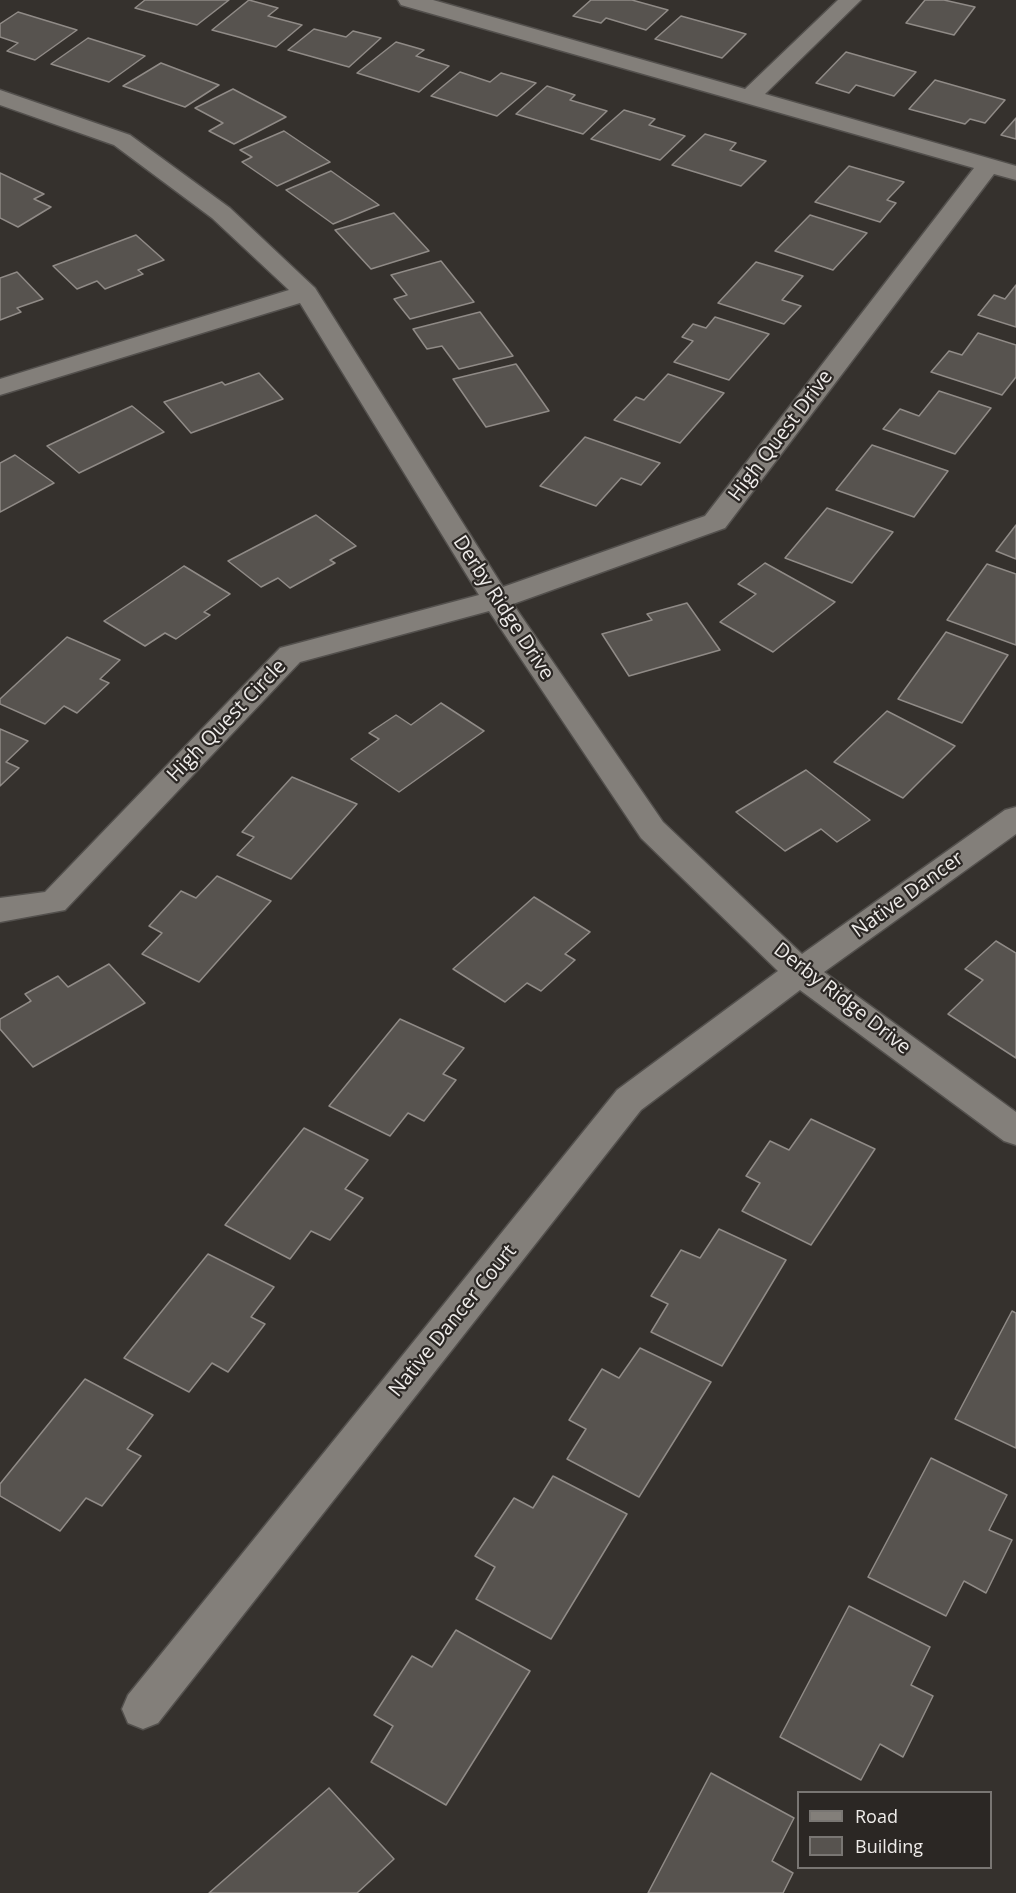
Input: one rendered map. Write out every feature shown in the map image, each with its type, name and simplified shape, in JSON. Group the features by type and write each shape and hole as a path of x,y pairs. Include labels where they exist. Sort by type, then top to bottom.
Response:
{"street":[{"path":"409,0 1016,173"},
{"path":"751,96 850,0"},
{"name":"Derby Ridge Drive","path":"0,97 122,140 221,213 306,293 496,600 652,830 800,972 1016,1131"},
{"name":"High Quest Drive","path":"496,600 715,522 989,165"},
{"path":"0,387 306,293"},
{"name":"High Quest Circle","path":"0,910 54,902 290,655 496,600"},
{"name":"Native Dancer","path":"800,972 1016,818"},
{"name":"Native Dancer Court","path":"143,1709 629,1100 800,972"}],"building":[{"path":"145,0 229,0 197,25 135,8"},
{"path":"249,0 278,8 268,16 302,25 276,47 212,30"},
{"path":"591,0 632,0 668,10 646,30 606,18 601,23 573,16"},
{"path":"925,0 944,0 975,7 954,35 906,23"},
{"path":"18,12 77,30 35,60 7,51 18,43 0,37 0,24"},
{"path":"681,16 746,34 722,58 655,39"},
{"path":"314,29 346,37 353,31 381,38 349,67 288,50"},
{"path":"88,38 145,56 109,82 51,64"},
{"path":"396,42 424,50 416,56 449,66 419,92 357,73"},
{"path":"846,52 916,72 894,96 856,85 849,93 816,83"},
{"path":"161,63 219,85 185,107 123,86"},
{"path":"460,72 490,82 501,73 536,83 497,116 431,96"},
{"path":"935,80 1005,100 985,123 970,119 965,124 909,109"},
{"path":"547,86 575,95 570,100 607,111 583,134 516,114"},
{"path":"233,89 286,117 234,144 209,131 223,123 195,108"},
{"path":"624,110 655,119 649,125 685,136 660,160 591,139"},
{"path":"1016,118 1016,139 1001,135"},
{"path":"284,131 330,162 277,186 242,162 252,157 240,150"},
{"path":"705,134 736,143 730,150 766,161 741,186 672,165"},
{"path":"849,166 904,182 887,200 896,203 880,222 815,202"},
{"path":"331,171 379,205 333,224 286,190"},
{"path":"0,173 44,194 34,199 51,207 18,227 0,218"},
{"path":"394,213 429,251 371,269 335,230"},
{"path":"810,215 867,233 833,270 775,251"},
{"path":"136,235 164,260 138,270 143,274 105,289 97,281 77,289 53,266"},
{"path":"441,261 474,302 410,319 394,299 407,295 391,275"},
{"path":"756,262 803,276 782,300 801,306 784,324 718,303"},
{"path":"17,272 43,299 17,308 21,312 0,320 0,278"},
{"path":"1016,285 1016,327 978,315 994,295 1005,299"},
{"path":"480,312 513,356 459,369 442,346 427,349 413,329"},
{"path":"715,317 769,334 729,380 674,362 693,341 682,337 693,324 706,328"},
{"path":"978,333 1016,345 1016,377 1002,395 931,372 949,351 962,355"},
{"path":"516,364 549,411 486,427 453,379"},
{"path":"259,373 283,399 191,433 164,402 222,382 225,385"},
{"path":"668,374 724,393 680,443 614,420 636,397 644,400"},
{"path":"939,391 991,408 955,454 883,429 900,409 919,416"},
{"path":"132,406 164,432 79,473 47,446"},
{"path":"585,437 660,463 641,485 621,478 596,506 540,486"},
{"path":"872,445 948,471 914,517 836,490"},
{"path":"15,455 54,483 0,512 0,463"},
{"path":"827,508 893,532 852,583 785,558"},
{"path":"316,515 356,546 330,560 335,563 290,588 278,578 261,587 228,561"},
{"path":"1016,525 1016,559 996,551"},
{"path":"765,563 835,602 773,652 720,622 756,594 738,584"},
{"path":"987,564 1016,574 1016,645 947,620"},
{"path":"184,566 230,594 204,612 210,615 176,639 165,633 145,646 104,621"},
{"path":"687,603 720,650 629,676 602,634 652,620 647,614"},
{"path":"946,632 1008,655 962,723 898,699"},
{"path":"67,637 120,660 100,679 109,683 77,713 64,706 45,724 0,704 0,699"},
{"path":"441,703 484,731 399,792 351,759 379,739 369,733 396,715 411,725"},
{"path":"887,711 955,746 903,798 834,762"},
{"path":"0,729 28,741 6,762 19,768 0,786"},
{"path":"806,770 870,820 837,842 821,829 785,851 736,812"},
{"path":"292,777 357,804 291,879 237,855 254,837 242,832"},
{"path":"217,876 271,901 199,982 142,954 162,933 149,926 181,891 196,898"},
{"path":"534,897 590,932 565,954 575,960 541,991 527,983 505,1002 453,969"},
{"path":"996,941 1016,953 1016,1058 948,1014 983,980 965,969"},
{"path":"109,964 145,1003 33,1067 0,1029 0,1019 31,1001 25,994 58,976 68,987"},
{"path":"400,1019 464,1048 443,1074 456,1080 424,1121 408,1113 390,1136 329,1106"},
{"path":"811,1119 875,1149 811,1245 742,1211 760,1183 746,1176 770,1141 789,1150"},
{"path":"304,1128 368,1160 345,1189 363,1198 330,1240 311,1231 290,1259 225,1225"},
{"path":"719,1229 786,1260 722,1366 651,1332 668,1304 651,1296 681,1250 700,1258"},
{"path":"208,1254 274,1287 251,1317 265,1324 228,1372 212,1363 189,1392 124,1358"},
{"path":"1012,1311 1016,1313 1016,1448 955,1419"},
{"path":"640,1348 711,1382 639,1497 567,1459 586,1429 569,1420 602,1369 619,1378"},
{"path":"85,1379 153,1415 127,1449 141,1456 102,1506 86,1498 60,1531 0,1496 0,1484"},
{"path":"931,1458 1007,1495 989,1530 1012,1540 986,1593 964,1581 946,1616 868,1577"},
{"path":"553,1476 627,1514 551,1639 476,1599 495,1567 475,1556 514,1498 533,1508"},
{"path":"849,1606 930,1647 911,1685 933,1696 903,1757 880,1744 861,1780 780,1737"},
{"path":"456,1630 530,1671 446,1805 371,1762 393,1726 374,1715 412,1656 432,1667"},
{"path":"711,1773 794,1818 772,1861 793,1873 783,1893 648,1893"},
{"path":"329,1788 394,1859 357,1893 209,1893"}]}
